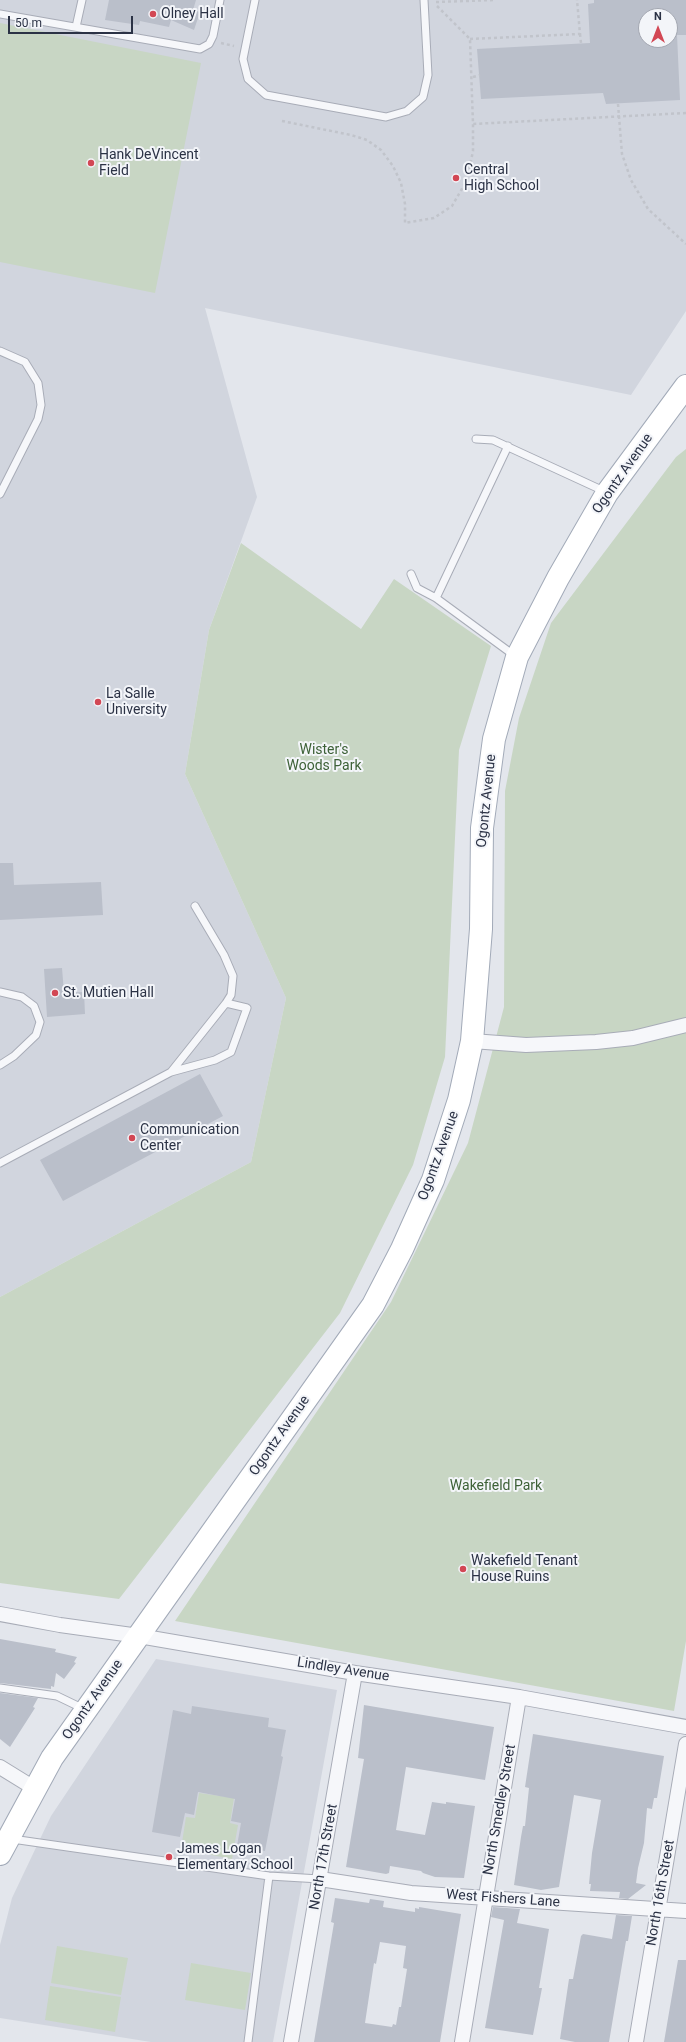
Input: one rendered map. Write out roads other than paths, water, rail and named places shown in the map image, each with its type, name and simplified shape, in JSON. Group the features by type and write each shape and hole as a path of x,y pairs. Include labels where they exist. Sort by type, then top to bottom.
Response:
{"main road":[{"name":"Ogontz Avenue","path":"4,1846 34,1788 52,1758 373,1305 402,1249 433,1180 459,1100 472,1041 481,929 482,828 494,739 517,657 558,578 607,493 680,407 686,386"}],"street":[{"path":"472,1041 526,1046 589,1043 633,1038 686,1025"},
{"name":"Lindley Avenue","path":"0,1614 355,1673 519,1697 686,1727"},
{"name":"North 17th Street","path":"291,2042 355,1673"},
{"name":"North Smedley Street","path":"462,2042 519,1697"},
{"name":"North 16th Street","path":"636,2042 686,1744"},
{"path":"0,1767 34,1788"},
{"name":"West Fishers Lane","path":"320,1879 411,1893 686,1911"}],"lane":[{"path":"76,27 82,0"},
{"path":"0,14 200,48 209,44 211,41 216,25 220,0"},
{"path":"255,0 243,59 248,79 266,95 386,117 407,111 423,96 428,75 424,0"},
{"path":"0,351 25,362 38,383 41,405 38,419 0,494"},
{"path":"476,439 493,440 508,446 607,493"},
{"path":"436,598 508,446"},
{"path":"411,574 417,588 436,598 517,657"},
{"path":"171,1072 226,1003 231,995 234,976 224,955 195,906"},
{"path":"0,992 22,997 34,1006 40,1022 36,1035 14,1056 0,1065"},
{"path":"0,1163 171,1072 215,1060 231,1052 247,1008 226,1003"},
{"path":"0,1688 57,1696 86,1710"},
{"path":"4,1846 269,1876 320,1879"},
{"path":"248,2042 269,1876"}],"place":[{"name":"Olney Hall","path":"153,14"},
{"name":"Hank DeVincent Field","path":"91,163"},
{"name":"Central High School","path":"456,178"},
{"name":"La Salle University","path":"98,702"},
{"name":"St. Mutien Hall","path":"55,993"},
{"name":"Communication Center","path":"132,1138"},
{"name":"Wakefield Tenant House Ruins","path":"463,1569"},
{"name":"James Logan Elementary School","path":"169,1857"}],"park label":[{"name":"Wister's Woods Park","path":"324,758"},
{"name":"Wakefield Park","path":"496,1486"}]}
